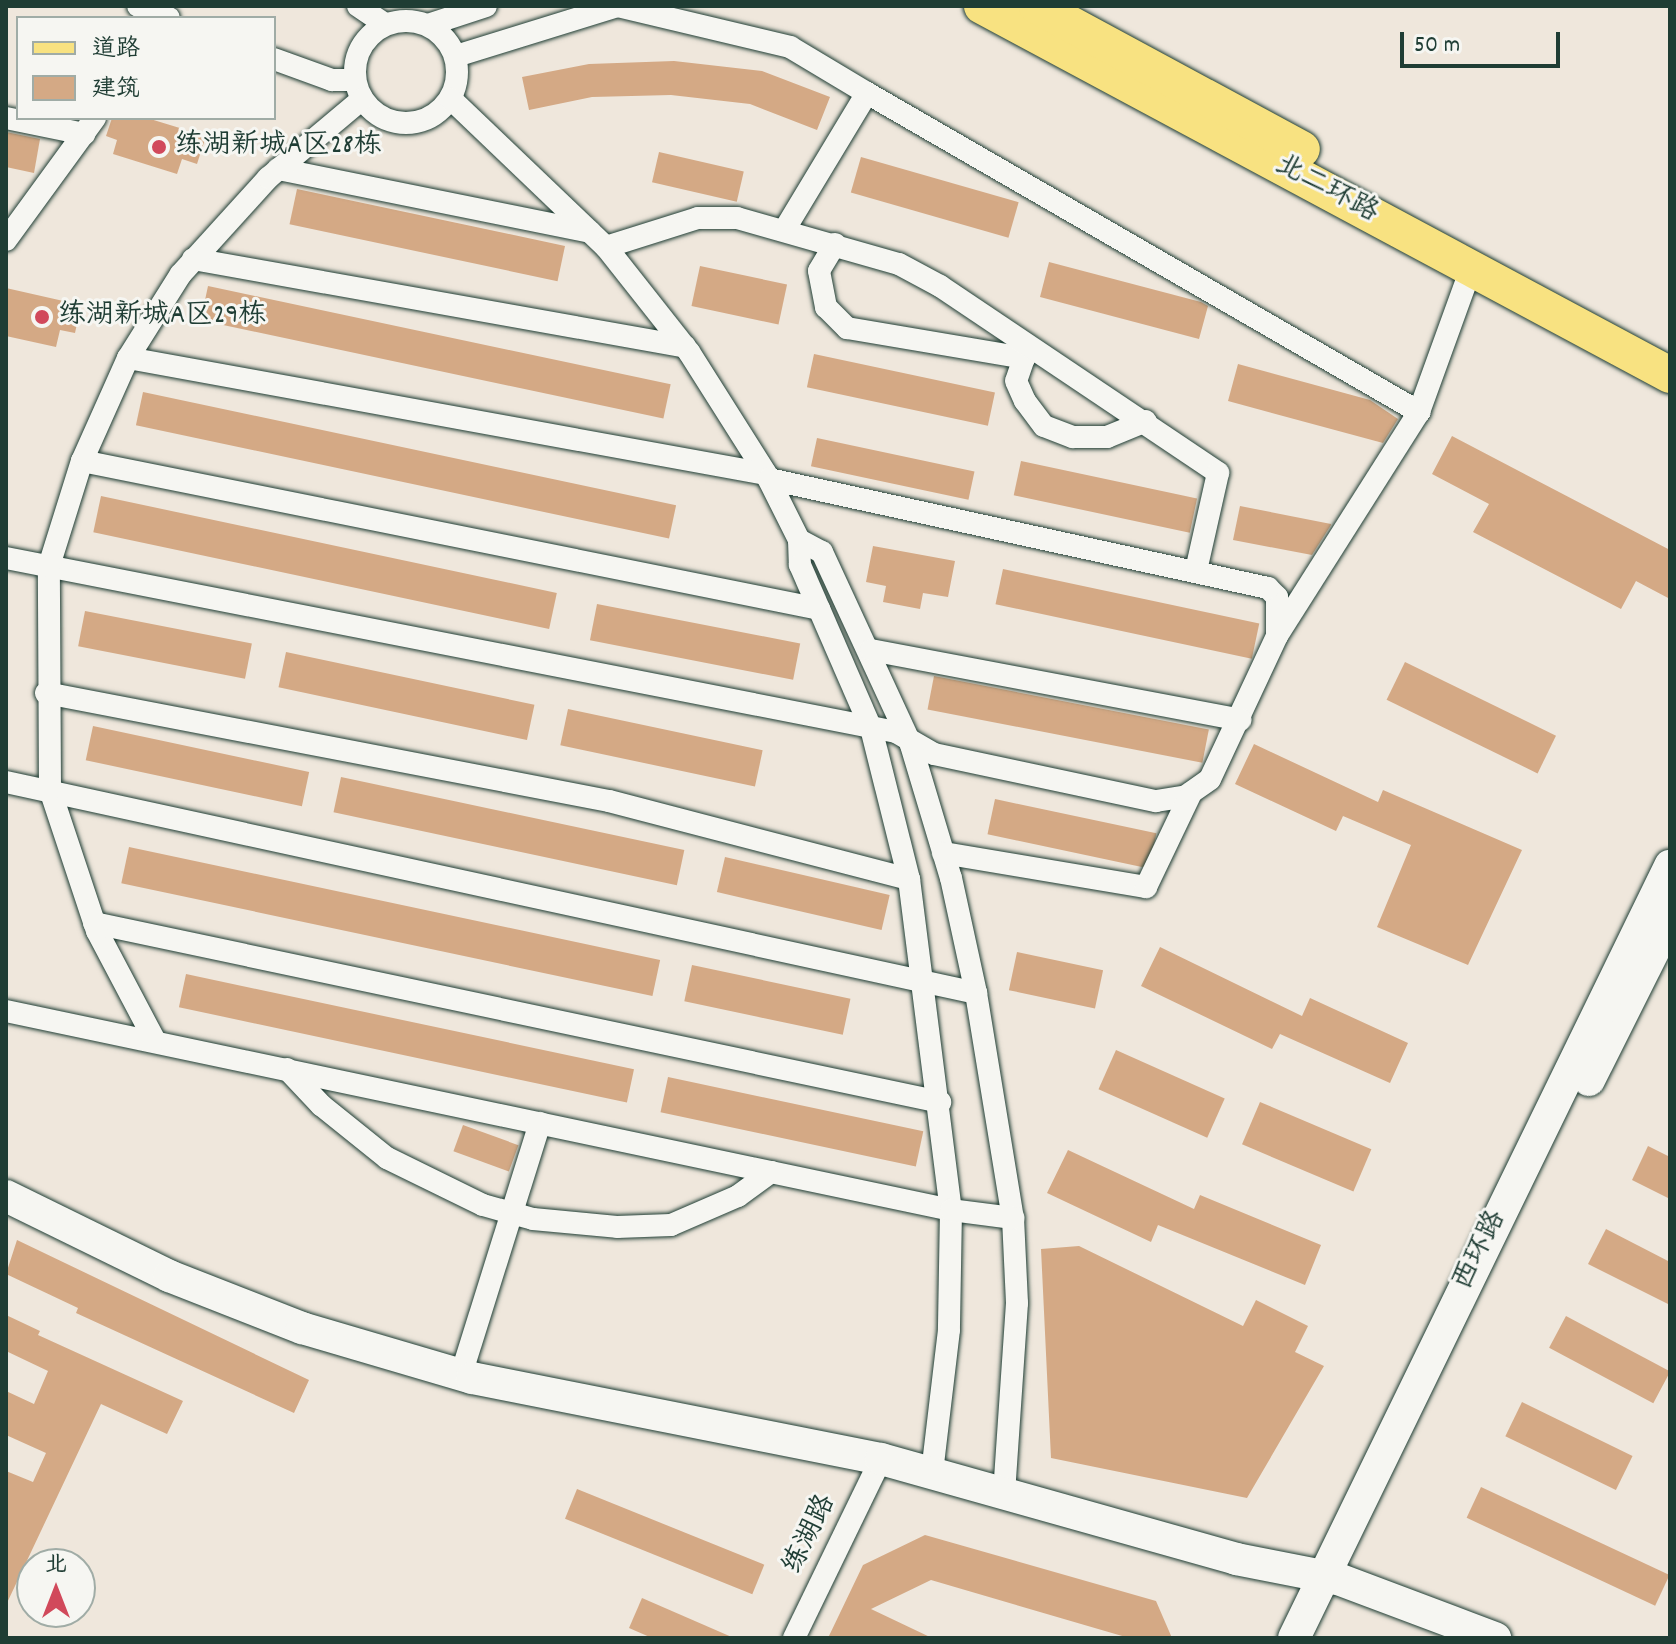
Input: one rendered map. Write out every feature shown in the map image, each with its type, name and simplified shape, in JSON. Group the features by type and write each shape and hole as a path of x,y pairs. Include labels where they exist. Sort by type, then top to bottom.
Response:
{"main road":[{"name":"北二环路","path":"982,6 1670,375"},
{"name":"北二环路","path":"1037,6 1670,348"}],"street":[{"path":"358,6 385,24"},
{"path":"428,25 486,6"},
{"path":"456,56 618,6 790,47 1419,412"},
{"path":"141,11 161,16"},
{"path":"155,1041 94,923 50,790 46,693 49,566 82,461 128,358 193,259 278,169 359,90 361,47 385,24 407,20 428,25 446,38 456,56 458,78 451,99 437,114 397,123 377,115 359,90 276,60"},
{"path":"785,229 867,93"},
{"path":"451,99 598,240 685,347 767,477 799,540 800,565 871,728 908,874 926,985 951,1210 949,1330 932,1473"},
{"path":"27,120 89,126"},
{"path":"6,240 13,220 89,126"},
{"path":"278,169 598,240 698,218 737,218 785,229 899,264 940,286 1146,421 1218,473 1196,571"},
{"path":"835,244 819,271 826,307 847,328 1024,358 1016,381 1025,401 1044,426 1073,437 1107,437 1146,421"},
{"path":"193,259 685,347"},
{"path":"6,558 896,732 911,745 934,754 1156,801 1191,793 1210,779 1277,636 1419,412 1471,268"},
{"path":"128,358 767,477 1268,588 1277,597 1277,636"},
{"path":"82,461 819,609"},
{"path":"799,540 822,552 871,650 911,745 951,878 976,993 1013,1218 1018,1320 1004,1493"},
{"path":"871,650 1240,720"},
{"path":"46,693 609,801 908,874 951,878"},
{"path":"6,782 926,985 976,993"},
{"path":"943,853 1146,887 1191,793"},
{"name":"西环路","path":"1311,1638 1331,1577 1670,866"},
{"name":"西环路","path":"1294,1638 1331,1577 1670,918"},
{"path":"94,923 940,1102"},
{"path":"6,1011 951,1210 1013,1218"},
{"path":"287,1069 321,1105 387,1158 434,1184 516,1214 617,1227 671,1225 738,1196 771,1172"},
{"path":"461,1375 516,1214 540,1123"},
{"path":"6,1196 169,1276 302,1328 461,1375 881,1459 1236,1559 1331,1577 1495,1638"},
{"name":"练湖路","path":"794,1638 881,1459"}],"building":[{"path":"674,61 762,71 830,97 817,130 750,104 671,95 592,97 529,110 522,77 589,64"},
{"name":"练湖新城A区28栋","path":"111,120 154,120 206,136 197,164 182,159 177,174 113,154 117,140 106,136"},
{"path":"6,132 40,139 34,173 6,167"},
{"path":"659,152 744,172 737,202 652,182"},
{"path":"861,157 1019,202 1008,238 851,193"},
{"path":"297,189 565,246 558,281 290,224"},
{"path":"1049,262 1201,302 1208,306 1199,339 1040,297"},
{"path":"700,266 787,285 779,325 691,306"},
{"path":"208,286 671,384 663,419 201,320"},
{"name":"练湖新城A区29栋","path":"6,288 81,305 75,333 60,330 56,347 6,336"},
{"path":"814,354 995,392 988,426 807,387"},
{"path":"1238,364 1370,400 1398,419 1383,443 1228,401"},
{"path":"143,392 676,505 669,539 136,425"},
{"path":"1452,436 1670,550 1670,599 1636,581 1621,609 1473,532 1489,504 1432,474"},
{"path":"817,438 974,471 968,500 811,466"},
{"path":"1021,461 1197,498 1190,533 1014,495"},
{"path":"101,496 557,593 549,629 93,532"},
{"path":"1240,506 1331,525 1312,555 1233,540"},
{"path":"873,546 955,561 948,597 923,593 920,609 883,602 886,586 866,582"},
{"path":"1003,569 1259,623 1252,659 996,604"},
{"path":"597,604 800,643 793,680 590,640"},
{"path":"85,611 252,643 245,679 78,646"},
{"path":"286,652 534,705 527,740 279,687"},
{"path":"1405,662 1556,736 1538,773 1387,700"},
{"path":"934,676 1209,729 1202,763 928,709"},
{"path":"568,709 763,750 755,787 560,745"},
{"path":"93,726 309,772 302,806 86,760"},
{"path":"1254,744 1378,802 1383,790 1522,850 1468,965 1377,927 1411,845 1343,816 1336,831 1235,784"},
{"path":"341,777 684,850 677,885 334,812"},
{"path":"995,799 1156,833 1149,869 988,834"},
{"path":"129,847 660,960 652,996 121,883"},
{"path":"725,857 890,895 882,930 717,892"},
{"path":"1160,947 1302,1016 1310,998 1408,1043 1390,1083 1280,1034 1272,1049 1141,986"},
{"path":"1017,952 1103,970 1095,1008 1009,990"},
{"path":"692,965 850,999 843,1035 684,1001"},
{"path":"186,974 634,1069 627,1102 179,1007"},
{"path":"1116,1050 1225,1098 1207,1138 1099,1089"},
{"path":"668,1077 923,1131 916,1166 661,1112"},
{"path":"1260,1102 1371,1149 1353,1192 1242,1144"},
{"path":"463,1125 518,1145 509,1171 453,1151"},
{"path":"1648,1146 1670,1157 1670,1199 1632,1180"},
{"path":"1068,1150 1194,1209 1200,1195 1321,1245 1305,1285 1158,1225 1151,1242 1047,1193"},
{"path":"1606,1229 1670,1262 1670,1305 1588,1264"},
{"path":"17,1240 309,1380 294,1413 76,1313 78,1308 6,1274"},
{"path":"1079,1246 1243,1326 1256,1300 1308,1326 1295,1352 1324,1366 1247,1498 1051,1458 1041,1249"},
{"path":"6,1315 40,1331 38,1335 183,1401 167,1434 101,1404 33,1548 16,1548 16,1584 6,1605 6,1471 33,1482 46,1453 6,1435 6,1391 34,1404 48,1371 6,1351"},
{"path":"1566,1316 1670,1371 1653,1403 1549,1348"},
{"path":"1522,1402 1633,1456 1616,1490 1505,1436"},
{"path":"1481,1487 1670,1575 1655,1606 1467,1518"},
{"path":"577,1489 764,1565 752,1594 565,1519"},
{"path":"925,1535 1156,1601 1172,1638 1129,1638 931,1580 871,1609 932,1638 828,1638 863,1565"},
{"path":"642,1598 734,1638 652,1638 629,1628"}],"place":[{"name":"练湖新城A区28栋","path":"159,147"},
{"name":"练湖新城A区29栋","path":"42,317"}]}
